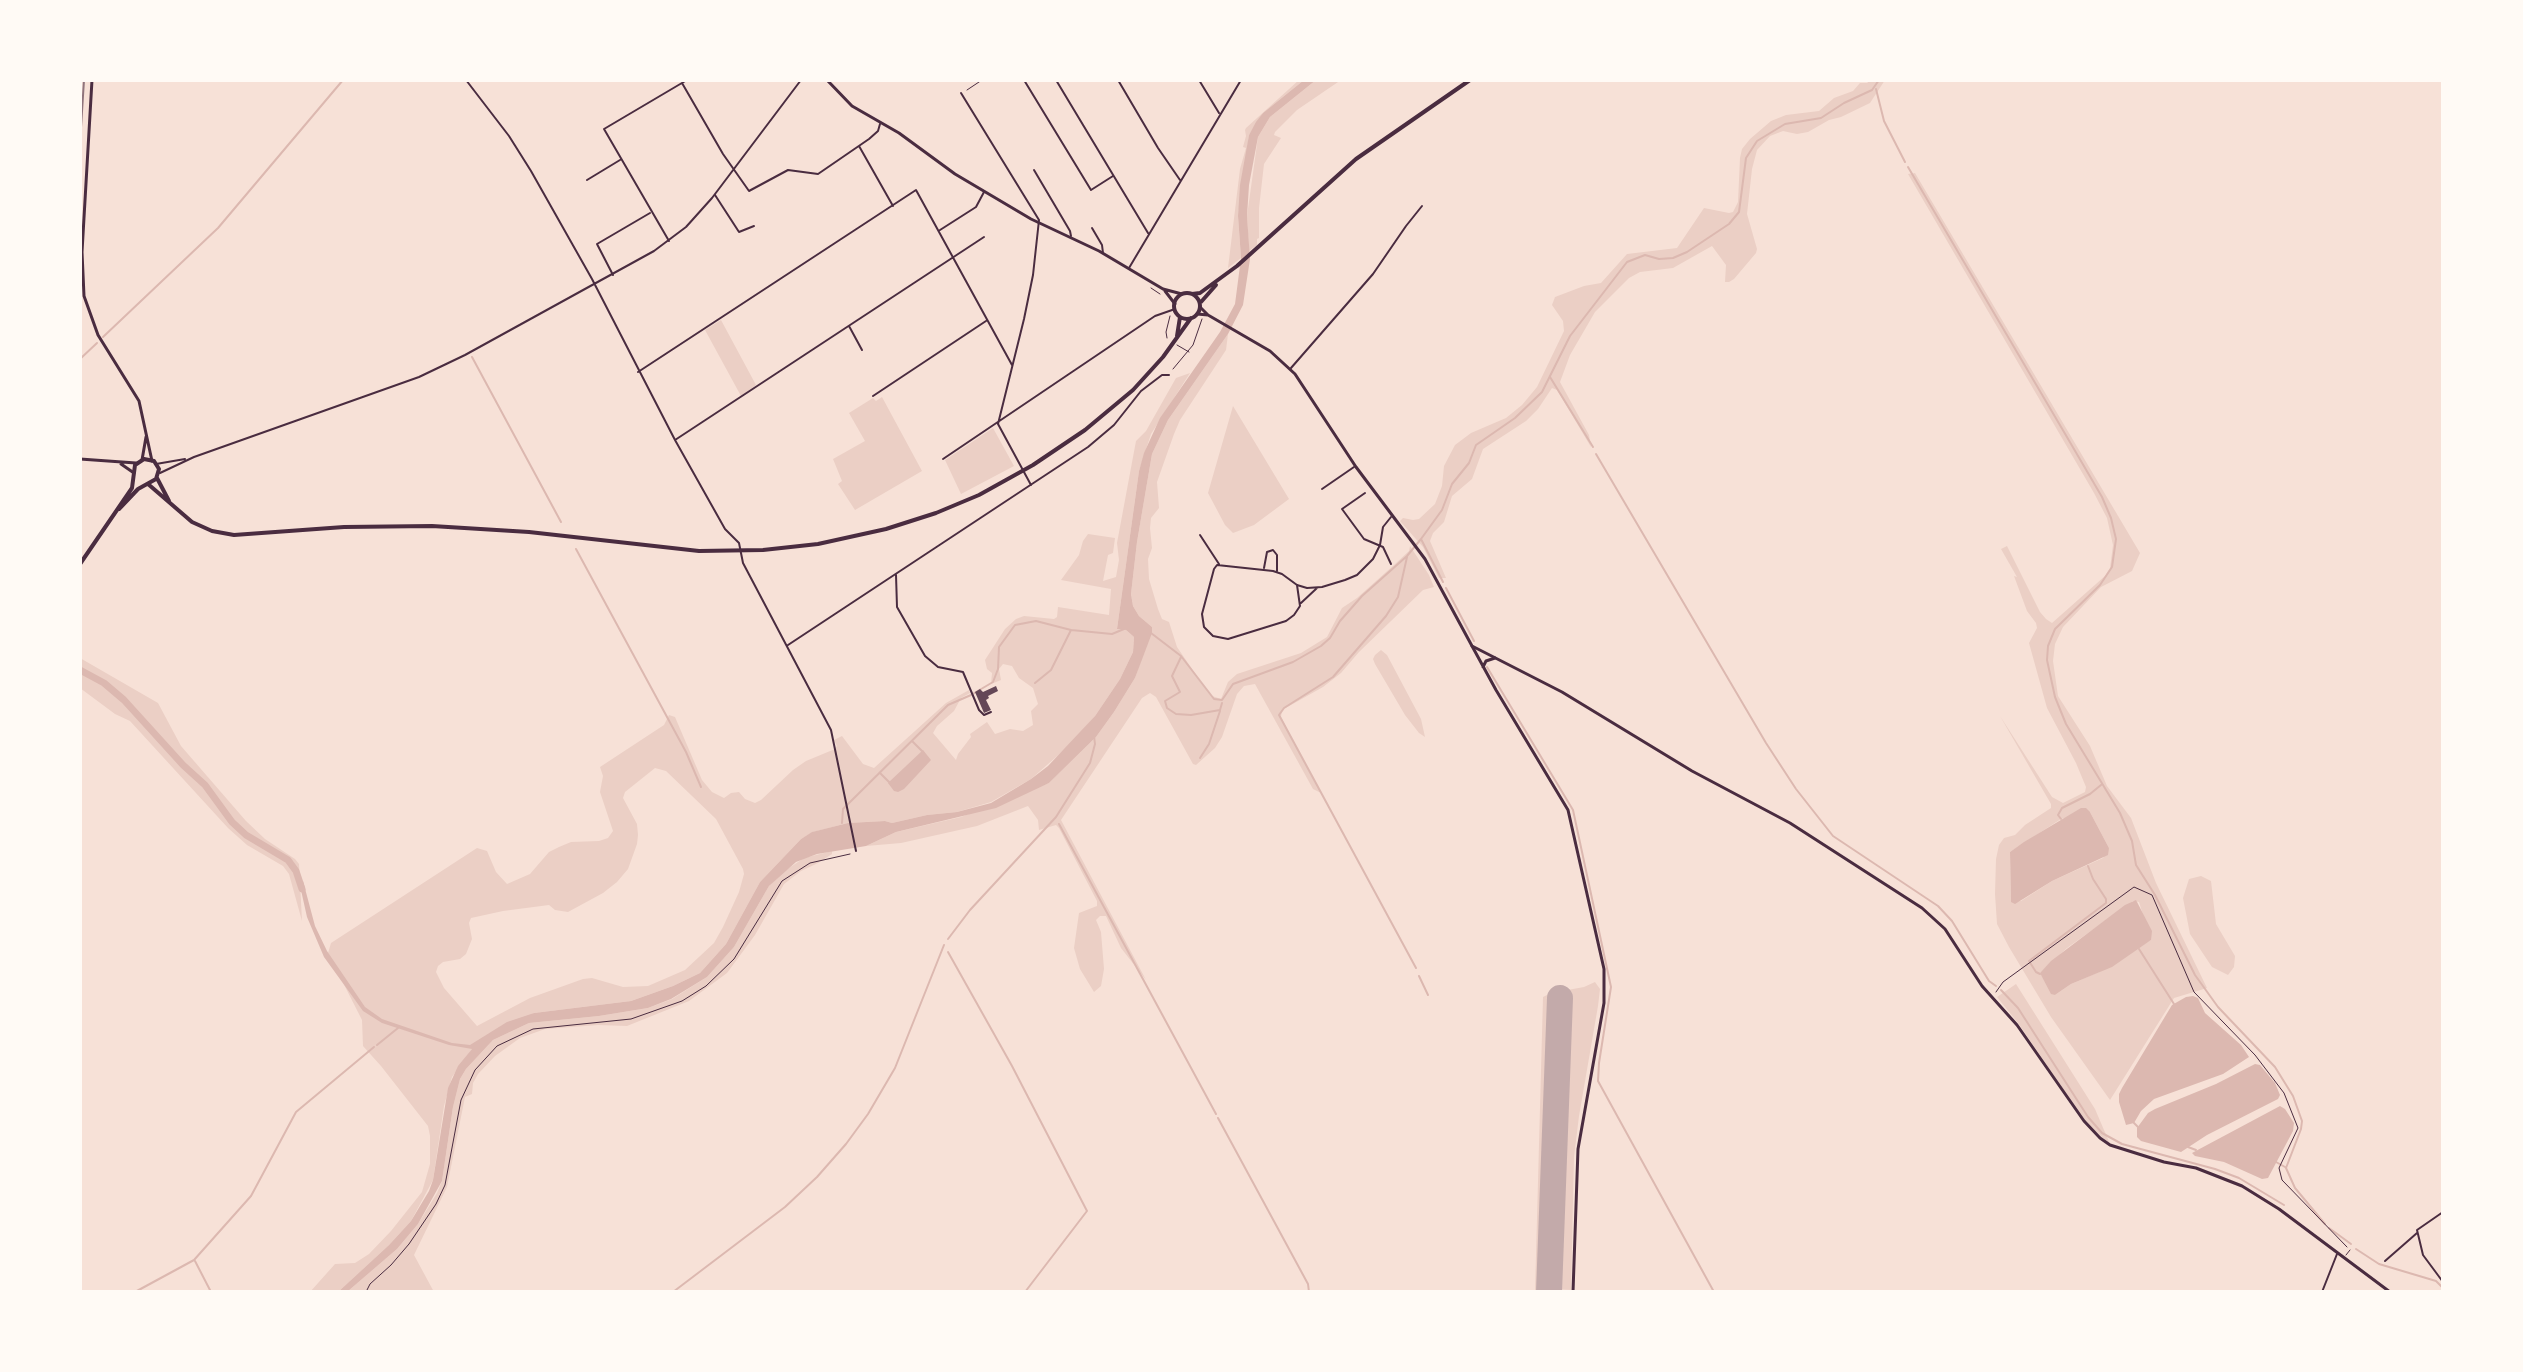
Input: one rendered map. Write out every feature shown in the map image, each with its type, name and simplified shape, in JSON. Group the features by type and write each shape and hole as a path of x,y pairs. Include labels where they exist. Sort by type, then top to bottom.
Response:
{"main road":[{"path":"92,80 82,284 98,335 139,401 160,487 173,507"},
{"path":"827,80 852,106 984,192 1163,289 1182,294 1200,293 1227,275"},
{"path":"118,463 127,466 134,475 154,487 196,525 234,535 353,527 452,527 529,532 659,548 740,551 818,544 894,527 952,507 1023,471 1108,412 1144,378 1227,275 1347,166 1470,80"},
{"path":"1163,289 1179,315 1176,341"},
{"path":"1173,308 1182,294"},
{"path":"1192,294 1208,315 1274,354 1290,369 1355,466 1422,555 1483,668 1568,810 1604,969 1604,1003 1578,1149 1573,1292"},
{"path":"1197,314 1208,315"},
{"path":"1179,315 1191,318"},
{"path":"80,564 133,486 145,447 146,425"},
{"path":"80,459 118,463 154,462"},
{"path":"119,509 158,476"},
{"path":"1472,646 1562,692 1692,771 1790,823 1922,908 1945,929 1977,980 2017,1025 2087,1126 2100,1138 2110,1145 2228,1179 2255,1193 2387,1291"},
{"path":"1483,668 1486,661 1495,658"}],"street":[{"path":"466,80 526,162 675,440 727,533 738,542 743,563 831,730 856,850"},
{"path":"669,241 604,129 687,80"},
{"path":"158,476 165,469 194,457 419,377 613,275 669,241 715,194 801,80"},
{"path":"1024,80 1091,190 1113,175"},
{"path":"1056,80 1149,234"},
{"path":"1118,80 1181,181"},
{"path":"1199,80 1220,115"},
{"path":"1129,269 1241,80"},
{"path":"682,83 723,154 749,191 788,170 818,174 874,135 881,123"},
{"path":"961,93 1038,217 1033,275 998,424 1031,485"},
{"path":"859,145 893,206"},
{"path":"587,180 621,159"},
{"path":"1034,170 1070,231 1071,238"},
{"path":"638,372 916,190 1012,365"},
{"path":"939,230 976,207 984,192"},
{"path":"715,194 739,232 754,226"},
{"path":"1290,369 1373,274 1422,206"},
{"path":"613,275 597,244 651,212"},
{"path":"1092,228 1102,245 1103,254"},
{"path":"675,440 984,237"},
{"path":"943,459 1155,316 1173,308"},
{"path":"873,396 987,320"},
{"path":"849,326 862,350"},
{"path":"787,645 1098,440 1118,421 1141,391 1162,375 1169,375"},
{"path":"154,462 194,457"},
{"path":"1322,489 1355,466"},
{"path":"1365,493 1342,509 1364,539 1380,545 1391,564"},
{"path":"1317,588 1297,585 1277,572 1219,565 1214,569 1202,614 1204,627 1213,636 1231,639 1286,621 1317,588 1357,575 1371,562 1380,545 1383,527 1392,516"},
{"path":"1200,535 1219,565"},
{"path":"1264,570 1267,552 1273,550 1277,555 1277,572"},
{"path":"896,575 898,608 925,656 936,666 964,674 979,710 984,715 991,712"},
{"path":"1297,585 1300,604"},
{"path":"2385,1261 2417,1230 2443,1212"},
{"path":"2418,1232 2423,1255 2443,1282"},
{"path":"2322,1292 2338,1252"}],"lane":[{"path":"2344,1257 2350,1250"}],"path":[{"path":"961,93 982,80"},
{"path":"1146,285 1164,297"},
{"path":"1170,341 1165,333 1173,308"},
{"path":"1169,375 1189,352 1202,319"},
{"path":"1176,341 1189,352"},
{"path":"366,1292 409,1244 436,1204 449,1171 461,1100 475,1070 497,1046 533,1029 631,1019 682,1001 706,986 734,959 782,881 810,863 856,850"},
{"path":"1992,997 2003,982 2134,887 2152,895 2194,992 2255,1055 2284,1093 2298,1128 2279,1168 2282,1180 2350,1250"}],"shaded area":[{"path":"1299,80 1304,80 1263,113 1249,135 1238,216 1241,258 1228,268 1240,169 1246,148 1243,147 1245,130 1246,128"},
{"path":"1304,80 1316,80 1270,117 1258,137 1249,185 1247,216 1250,259 1243,305 1228,334 1168,420 1152,454 1131,594 1133,606 1152,627 1152,633 1135,678 1096,737 1049,783 996,808 896,832 866,846 817,854 796,862 769,886 734,947 707,977 671,999 648,1008 529,1023 493,1040 460,1079 442,1181 418,1224 397,1249 347,1292 338,1292 411,1221 429,1191 448,1088 458,1066 472,1049 449,1045 382,1023 363,1011 324,957 307,917 299,881 303,881 315,926 327,951 365,1007 382,1019 452,1043 470,1045 507,1022 534,1013 631,1001 700,973 726,944 760,882 801,839 812,832 848,823 892,823 991,803 1048,766 1095,716 1120,679 1133,652 1134,637 1126,630 1117,629 1144,453 1160,418 1220,332 1235,304 1241,258 1238,216 1240,185 1249,135 1263,113"},
{"path":"1316,80 1341,80 1297,110 1275,132 1274,135 1281,138 1264,164 1259,238 1257,245 1249,251 1247,216 1258,137 1270,117"},
{"path":"1871,80 1885,80 1870,103 1808,132 1797,134 1783,131 1770,136 1757,150 1747,214 1757,249 1734,279 1725,282 1726,265 1712,246 1673,268 1640,272 1629,278 1595,312 1570,355 1560,382 1589,435 1591,447 1557,390 1552,388 1526,421 1483,449 1472,479 1452,496 1444,522 1430,541 1446,578 1439,578 1423,547 1400,521 1403,518 1419,519 1435,504 1442,486 1444,466 1455,445 1471,433 1506,418 1537,387 1564,331 1563,321 1552,305 1555,297 1601,283 1627,254 1677,248 1704,208 1733,212 1738,202 1742,149 1750,139 1771,121 1786,115 1819,111 1834,98"},
{"path":"1915,173 2140,553 2132,571 2101,587 2063,627 2055,644 2053,661 2058,696 2090,746 2107,786 2131,818 2156,883 2207,988 2174,998 2110,1100 2051,1017 2009,947 1997,924 1995,894 1999,845 2004,838 2015,835 2051,808 2000,716 2052,797 2063,803 2085,792 2086,787 2047,708 2029,643 2037,628 2036,623 2027,611 2014,576 2017,577 2001,549 2007,546 2040,612 2052,623 2105,576 2110,568 2113,545 2107,518 2094,493 1908,174","holes":["2090,812 2109,848 2103,858 2052,881 2021,901 2011,902 2010,852 2061,819","2133,901 2139,902 2151,940 2055,995 2040,973 2067,948"]},
{"path":"721,320 756,385 741,396 705,330"},
{"path":"1228,334 1226,350 1174,434 1157,482 1159,508 1151,518 1150,528 1149,579 1158,609 1162,619 1169,622 1177,647 1203,685 1212,696 1221,699 1228,682 1237,674 1301,653 1327,637 1342,608 1394,565 1409,551 1410,546 1434,587 1423,590 1341,673 1282,710 1281,717 1321,793 1313,789 1255,684 1244,686 1237,694 1222,737 1196,765 1156,697 1150,693 1142,698 1061,820 1146,980 1121,948 1106,916 1100,916 1096,920 1101,932 1104,969 1101,986 1094,992 1080,969 1074,948 1079,913 1097,906 1097,901 1059,828 1056,825 1039,830 1038,820 1028,806 977,826 901,843 866,846 896,832 961,817 1049,783 1096,737 1114,712 1135,678 1152,627 1139,616 1131,594 1152,454 1168,420"},
{"path":"1190,373 1151,434 1139,471 1117,629 1126,630 1134,637 1133,652 1120,679 1072,743 1031,779 991,802 957,812 892,823 848,823 813,832 801,839 760,882 726,944 700,973 631,1001 534,1013 473,1048 452,1077 444,1106 433,1180 411,1221 338,1292 310,1292 335,1264 355,1263 369,1254 391,1231 422,1192 430,1164 428,1126 363,1046 362,1020 328,953 331,943 477,848 487,851 496,872 507,884 530,874 549,852 559,847 571,842 608,838 613,831 600,792 603,776 600,767 664,725 669,715 675,717 702,780 712,792 724,798 739,792 755,803 806,761 835,749 834,740 842,736 863,764 874,768 946,703 969,690 970,693 961,698 954,711 933,733 956,760 970,734 987,722 995,734 1010,729 1023,731 1033,725 1031,711 1038,704 1033,688 1019,678 1012,666 1003,664 999,669 1001,680 991,684 992,673 987,669 985,660 1005,629 1024,616 1054,619 1058,607 1109,615 1111,589 1061,580 1079,555 1088,534 1115,538 1103,581 1116,577 1119,560 1117,543 1136,441 1146,431 1176,378","holes":["655,768 666,771 716,819 743,869 739,892 714,943 685,970 648,986 623,987 592,978 583,979 530,998 477,1026 444,988 436,972 443,962 460,959 466,954 472,939 471,918 549,905 555,910 568,912 603,893 628,869 637,844 637,824 623,798 625,792"]},
{"path":"882,397 922,471 855,510 838,484 842,481 833,459 865,441 849,413 873,398 876,401"},
{"path":"1233,406 1289,499 1254,525 1233,533 1225,525 1208,493"},
{"path":"993,428 1014,466 961,494 945,460"},
{"path":"1381,650 1387,655 1421,719 1425,737 1405,715 1375,664 1373,659"},
{"path":"80,658 158,703 181,746 246,821 265,839 295,859 299,864 302,921 289,874 283,866 247,845 228,828 130,721 115,714 80,688"},
{"path":"923,750 931,760 904,789 894,791 888,783"},
{"path":"2081,808 2090,812 2109,848 2108,855 2052,881 2015,904 2011,902 2010,852"},
{"path":"832,851 832,854 784,884 755,935 727,973 689,1001 627,1026 545,1029 520,1038 495,1056 478,1074 472,1094 465,1097 447,1187 414,1255 434,1292 347,1292 397,1249 418,1224 437,1193 442,1181 460,1079 493,1040 529,1023 648,1008 672,999 707,977 734,947 769,886 780,874 804,858"},
{"path":"2201,876 2211,881 2216,924 2235,956 2234,967 2228,975 2212,967 2190,934 2183,898 2189,879"},
{"path":"2136,900 2152,931 2151,940 2112,967 2071,984 2055,995 2051,994 2040,973 2051,961"},
{"path":"1595,982 1600,989 1598,1006 1574,1157 1571,1290 1554,1289 1551,1258 1548,1257 1544,1292 1535,1292 1543,997"},
{"path":"2016,984 2095,1109 2110,1144 2087,1124 1997,997"},
{"path":"2193,996 2198,998 2205,1013 2241,1045 2249,1057 2223,1074 2154,1099 2134,1123 2126,1125 2119,1102 2122,1088 2172,1005"},
{"path":"2255,1064 2260,1065 2275,1083 2280,1095 2278,1099 2207,1135 2181,1152 2141,1141 2137,1137 2137,1128 2148,1113"},
{"path":"2280,1106 2294,1123 2293,1131 2268,1178 2262,1179 2224,1162 2192,1153"}],"building":[{"path":"996,686 998,691 986,700 991,710 984,713 975,692"}],"waterway":[{"path":"103,337 218,228 343,80"},
{"path":"1443,582 1421,539 1442,510 1452,484 1469,463 1476,445 1515,418 1542,392 1570,336 1627,262 1645,255 1659,259 1673,258 1729,224 1739,212 1746,158 1757,141 1785,124 1821,118 1872,90 1879,80"},
{"path":"1876,89 1884,121 1905,162"},
{"path":"1908,167 2102,497 2111,518 2116,539 2112,567 2100,585 2055,629 2048,646 2047,660 2055,697 2066,724 2120,813 2132,841 2136,865 2155,895 2195,975 2218,1007 2275,1067 2293,1096 2302,1121 2286,1168 2295,1188 2325,1224"},
{"path":"80,359 97,343"},
{"path":"472,357 561,522"},
{"path":"1550,377 1593,447"},
{"path":"1596,454 1796,789 1833,836 1938,906 1952,921 1989,981 1996,986"},
{"path":"1151,633 1181,656 1214,699 1222,700 1233,684 1293,662 1321,646 1362,596 1407,556 1421,539"},
{"path":"576,549 686,752 701,787"},
{"path":"1407,557 1398,597 1386,616 1333,677 1284,708 1279,715 1416,968"},
{"path":"1446,588 1474,641"},
{"path":"842,823 843,809 948,705 993,682 998,669 999,647 1015,625 1036,621 1071,630 1112,634 1124,629"},
{"path":"1035,683 1051,670 1071,630"},
{"path":"1181,657 1172,676 1180,692 1165,701 1167,708 1176,714 1191,715 1220,710 1222,703"},
{"path":"1487,667 1573,810 1611,987 1598,1081 1714,1292"},
{"path":"80,670 104,683 124,700 205,785 232,822 246,835 288,860 296,871 302,889"},
{"path":"1200,758 1209,744 1220,711"},
{"path":"948,939 970,910 1056,817 1090,763 1094,736"},
{"path":"912,741 923,752"},
{"path":"880,773 890,783"},
{"path":"2061,819 2058,815 2062,808 2101,785"},
{"path":"1059,824 1216,1114"},
{"path":"2040,974 2029,961 2106,903 2088,866"},
{"path":"673,1292 785,1207 846,1144 895,1068 944,945"},
{"path":"2139,949 2174,1004"},
{"path":"948,952 1012,1066 1087,1211 1025,1292"},
{"path":"1419,976 1428,995"},
{"path":"2001,990 2018,1008 2088,1117 2102,1133 2122,1144 2239,1178 2284,1205"},
{"path":"377,1045 398,1028"},
{"path":"135,1292 194,1260 251,1196 296,1112 374,1047"},
{"path":"1218,1118 1308,1284 1309,1292"},
{"path":"2134,1123 2138,1127"},
{"path":"2188,1147 2196,1150"},
{"path":"2276,1162 2285,1167"},
{"path":"2329,1228 2351,1244"},
{"path":"2356,1249 2379,1264 2436,1281 2443,1288"},
{"path":"195,1261 211,1292"}],"runway":[{"path":"1549,1292 1560,998"}],"railway":[{"path":"80,143 84,80"}]}
